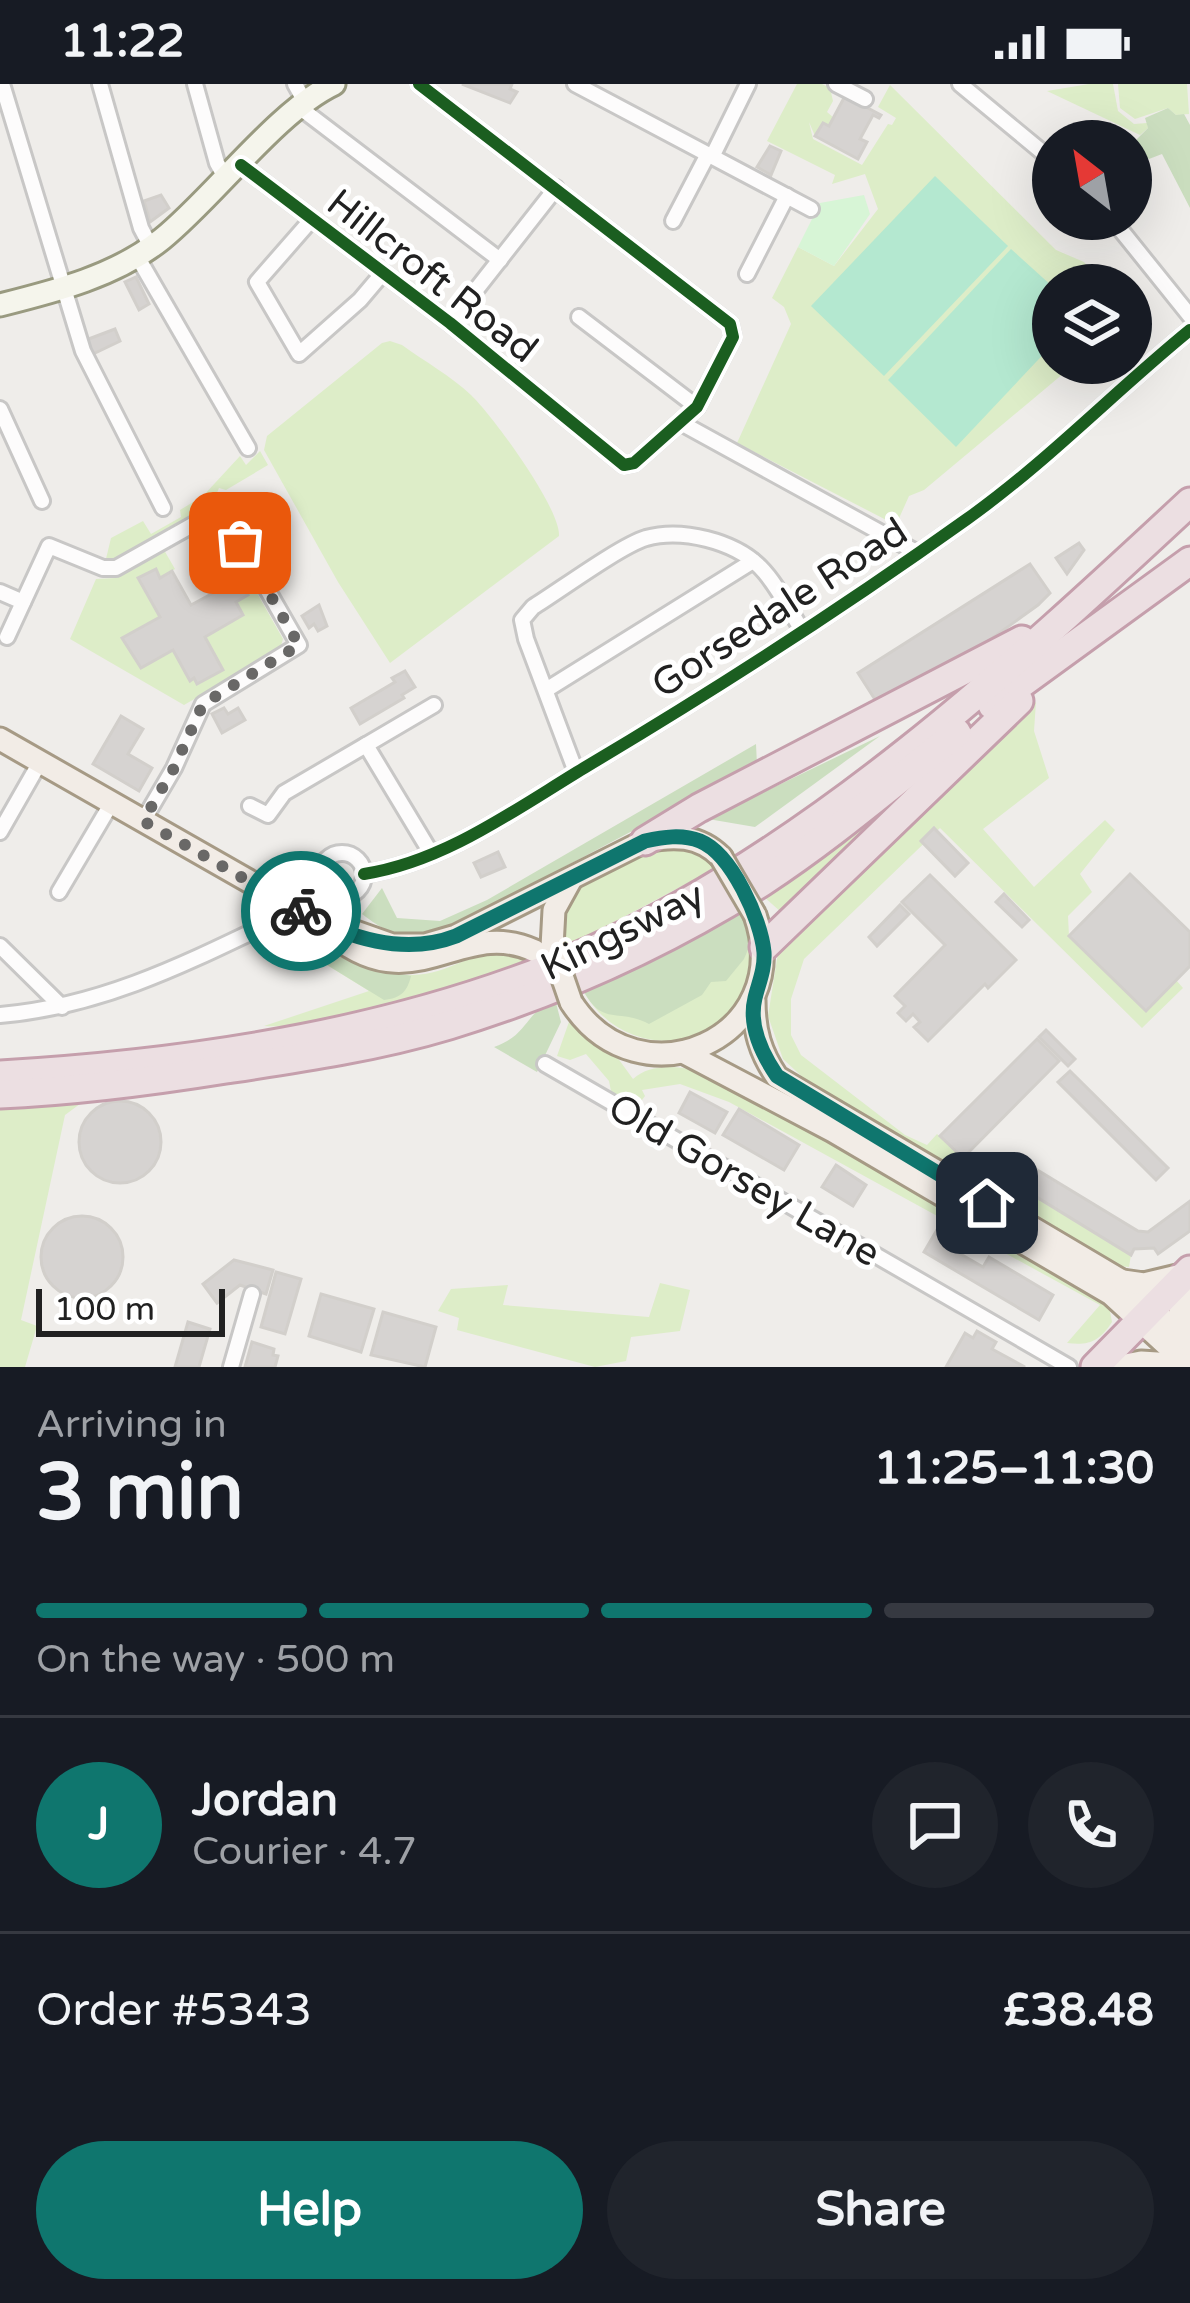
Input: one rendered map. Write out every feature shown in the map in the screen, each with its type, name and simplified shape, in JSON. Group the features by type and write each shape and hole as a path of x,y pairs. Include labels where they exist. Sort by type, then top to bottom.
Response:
{"highway":[{"name":"Kingsway","path":"0,1094 61,1092 332,1053 446,1026 596,970 704,915 790,862 1086,618 1190,502"},
{"name":"Kingsway","path":"0,1075 158,1060 343,1031 460,999 596,948 724,880 783,842 1086,618 1190,561"},
{"path":"645,841 699,808 971,669 1086,618"},
{"path":"764,947 1086,618"},
{"path":"1106,1363 1188,1272"}],"main road":[{"path":"0,305 62,289 144,251 233,172 300,98 334,84"},
{"path":"0,739 310,916 375,941 424,945 456,936 645,841 666,836 698,840 721,857 755,915 764,965 754,1000 754,1025 762,1054 777,1076 1117,1288 1189,1352"},
{"path":"543,949 554,910 573,877"},
{"path":"310,916 340,941 385,960 428,961 499,940 543,949 571,1002 598,1033 649,1054 700,1047 729,1030 754,1000"},
{"path":"683,1052 1117,1288 1188,1272 1180,1311 1189,1352"},
{"path":"1117,1288 1118,1321 1106,1363 1148,1362 1189,1352"}],"street":[{"path":"2,84 82,351 163,508"},
{"path":"100,84 144,251 248,448"},
{"path":"196,84 217,163 233,172"},
{"path":"419,84 556,188 450,323"},
{"path":"575,84 598,89 811,209"},
{"path":"673,221 748,84"},
{"path":"836,84 865,99"},
{"path":"960,84 1032,143"},
{"path":"300,98 500,260"},
{"name":"Hillcroft Road","path":"233,172 312,220 450,323 624,465 634,463 698,406 733,337 730,324 556,188"},
{"path":"747,274 787,196"},
{"path":"312,220 257,282 299,354 360,301 382,274"},
{"path":"1129,240 1190,316"},
{"path":"579,316 698,406"},
{"name":"Gorsedale Road","path":"364,874 431,854 526,806 871,587 1012,484 1190,330"},
{"path":"0,409 42,501"},
{"path":"682,424 916,552"},
{"path":"7,638 49,546 103,568 116,568 220,509 299,645 203,704 143,821"},
{"path":"576,772 522,620 603,563 644,539 674,535 719,542 764,570 802,630"},
{"path":"547,690 753,561"},
{"path":"0,592 23,602"},
{"path":"250,806 274,818 284,793 434,705"},
{"path":"366,745 431,854"},
{"path":"0,832 40,762"},
{"path":"59,892 111,804"},
{"path":"0,1015 114,994 252,926"},
{"path":"0,946 62,1007"},
{"name":"Old Gorsey Lane","path":"545,1064 1070,1367"},
{"path":"231,1367 252,1294"}],"green space":[{"path":"797,84 822,84 830,88 833,101 827,112 834,118 829,126 822,123 815,136 809,122 813,139 862,165 896,118 878,107 890,85 1032,226 1032,240 1046,240 1086,264 1032,264 1032,384 1051,384 924,490 909,496 896,525 737,443 791,324 784,307 772,298 798,247 834,266 878,209 865,174 832,184 835,175 767,141"},
{"path":"1113,84 1118,111 1129,120 1108,120 1047,91"},
{"path":"1118,84 1187,84 1189,114 1176,115 1168,108 1135,119 1120,108"},
{"path":"1168,108 1176,115 1184,114 1190,125 1190,208 1162,154 1152,158 1152,120 1145,118"},
{"path":"935,176 1008,246 884,376 811,306"},
{"path":"864,195 870,214 834,266 798,247 820,203"},
{"path":"1011,249 1032,268 1032,366 956,447 888,380"},
{"path":"390,341 446,375 481,406 538,485 559,536 390,663 264,450 267,436"},
{"path":"260,451 268,465 226,490 219,488 211,507 115,563 105,563 111,538 143,521 151,534 181,517 180,510 203,496 240,456 246,465"},
{"path":"164,550 175,569 160,578 155,569 139,579 160,617 122,639 140,667 173,650 190,680 222,670 205,637 243,616 236,602 247,596 240,582 248,577 283,639 280,649 184,705 70,639 96,579 116,578"},
{"path":"1036,702 1034,731 1049,778 983,829 1034,887 1105,820 1115,830 1080,874 1092,892 1068,916 1069,936 1146,1010 1176,980 1183,988 1142,1028 940,828 804,959 791,999 791,1035 801,1055 905,1135 927,1145 937,1134 963,1158 1004,1177 1131,1255 1129,1267 1119,1266 810,1084 783,1059 768,1016 780,940"},
{"path":"880,736 755,827 708,819"},
{"path":"756,744 757,765 449,928 394,933 362,914 382,888 397,918 440,921 487,900"},
{"path":"924,780 781,912 763,896"},
{"path":"652,844 695,844 720,866 565,948 561,926 572,893 600,871"},
{"path":"744,905 755,971 743,1000 725,1021 701,1034 675,1041 648,1039 623,1030 600,1013 582,988 675,948"},
{"path":"744,905 755,933 744,959 726,981 711,982 702,995 649,1024 596,1008 582,988 675,948"},
{"path":"291,931 396,974 430,973 496,953 529,959 362,1014 264,1026 369,991 306,952 276,954 279,934"},
{"path":"321,941 363,965 411,976 407,986 399,996 384,1000 319,960 313,948"},
{"path":"555,999 561,1022 537,1072 494,1047 514,1036"},
{"path":"570,1019 617,1057 633,1079 665,1067 722,1079 1108,1301 1112,1322 1093,1341 1067,1343 1100,1305 729,1102 680,1084 642,1090 645,1096 639,1104 612,1096 609,1081 586,1054 570,1060 557,1056"},
{"path":"88,1098 65,1115 21,1320 37,1326 25,1367 0,1367 0,1106"},
{"path":"660,1283 690,1290 680,1331 631,1337 626,1361 595,1367 457,1330 459,1318 438,1311 451,1289 508,1285 503,1305 649,1317"}],"building":[{"path":"462,84 512,84 510,89 517,92 510,103"},
{"path":"845,96 881,115 873,115 860,139 867,142 858,159 815,136 823,123 829,126"},
{"path":"770,146 781,151 771,175 757,167"},
{"path":"161,195 169,208 150,222 144,201"},
{"path":"136,277 149,304 139,310 125,282"},
{"path":"115,329 120,341 91,355 86,340"},
{"path":"1079,543 1084,550 1067,574 1056,558"},
{"path":"1030,564 1050,593 1038,605 980,647 876,701 858,673"},
{"path":"156,569 160,578 172,571 191,605 239,579 248,595 236,602 243,615 205,637 223,670 197,684 194,678 190,681 173,650 141,668 122,638 160,617 138,578"},
{"path":"319,605 327,626 318,631 314,624 309,628 302,616"},
{"path":"405,671 415,687 360,724 351,708"},
{"path":"224,708 228,714 238,708 245,720 222,733 212,714"},
{"path":"121,716 143,729 128,754 152,768 139,791 93,764"},
{"path":"934,828 968,863 955,876 921,841"},
{"path":"498,852 505,867 481,877 474,863"},
{"path":"1130,874 1190,932 1190,966 1146,1011 1069,936"},
{"path":"930,875 1016,960 928,1041 914,1027 920,1022 913,1014 906,1021 898,1013 905,1006 895,996 945,945 902,902"},
{"path":"1004,894 1029,920 1022,927 996,902"},
{"path":"900,905 909,914 877,946 869,937"},
{"path":"1046,1030 1075,1059 1068,1066 1039,1037"},
{"path":"1037,1039 1059,1061 963,1158 940,1136"},
{"path":"1070,1071 1168,1168 1156,1180 1058,1082"},
{"path":"690,1092 727,1112 715,1133 679,1113"},
{"path":"120,1101 149,1113 161,1142 149,1171 120,1183 91,1171 79,1142 91,1113"},
{"path":"739,1109 799,1145 784,1170 723,1135"},
{"path":"1016,1157 1138,1231 1148,1232 1190,1201 1190,1231 1158,1254 1154,1248 1134,1249 1131,1255 1004,1177"},
{"path":"836,1165 866,1185 853,1206 822,1187"},
{"path":"82,1216 111,1228 123,1257 111,1286 82,1298 53,1286 41,1257 53,1228"},
{"path":"938,1228 963,1243 957,1252 983,1267 989,1257 1053,1295 1039,1320 924,1252"},
{"path":"234,1260 273,1270 266,1294 240,1285 217,1303 203,1284"},
{"path":"276,1272 301,1279 285,1334 261,1327"},
{"path":"321,1294 374,1309 361,1352 309,1336"},
{"path":"383,1312 436,1327 425,1367 371,1355"},
{"path":"188,1322 210,1329 199,1367 175,1367"},
{"path":"977,1331 996,1342 992,1349 1025,1367 946,1367 965,1333 973,1338"},
{"path":"252,1342 274,1349 273,1355 278,1356 275,1367 245,1367"}],"cycle path":[{"path":"241,165 450,323 624,465 634,463 697,407 733,337 730,324 419,84"},
{"path":"364,874 423,858 479,832 826,616 996,497 1190,330"}],"way so far":[{"path":"240,543 299,645 203,704 143,821 301,911"}],"route":[{"path":"301,911 375,941 424,945 456,936 645,841 666,836 698,840 721,857 755,915 764,965 754,1000 754,1025 762,1054 777,1076 987,1203"}]}
